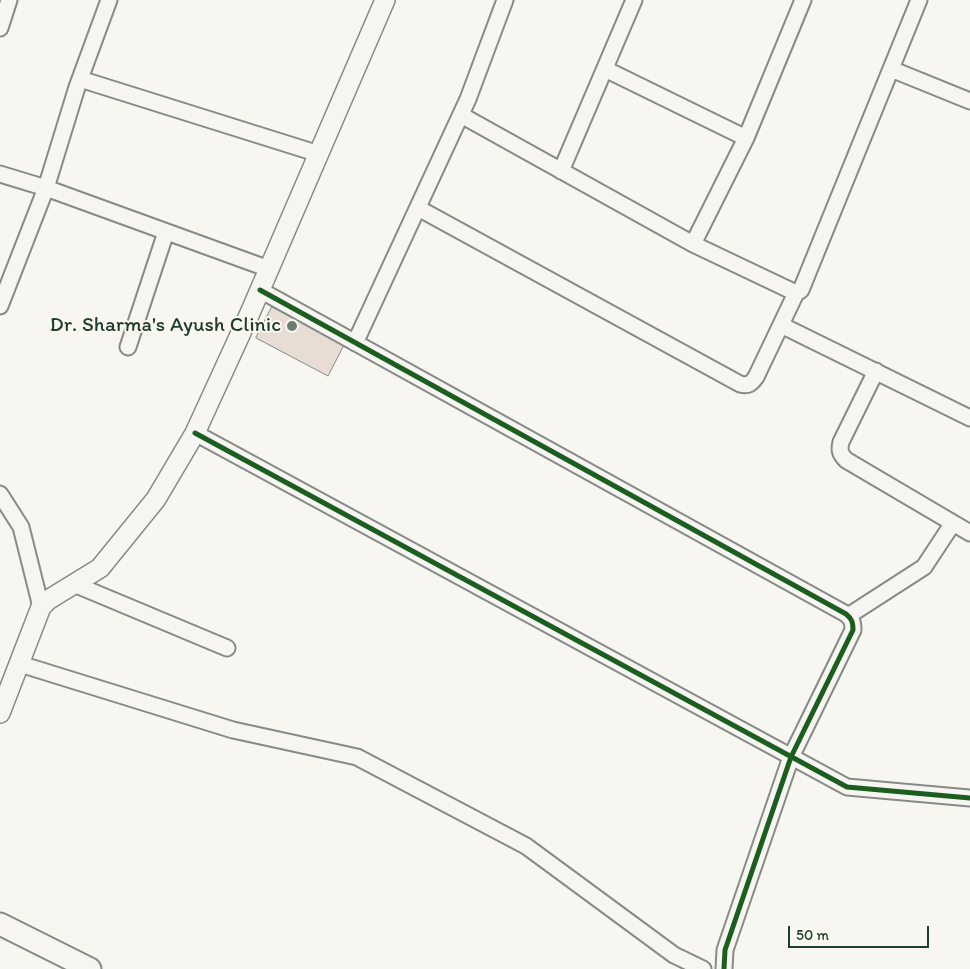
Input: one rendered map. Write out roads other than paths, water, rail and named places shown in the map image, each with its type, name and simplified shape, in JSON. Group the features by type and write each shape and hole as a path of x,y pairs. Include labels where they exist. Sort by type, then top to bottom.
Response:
{"main road":[{"path":"0,924 90,969"}],"street":[{"path":"0,28 9,0"},
{"path":"0,306 46,188 80,79 109,0"},
{"path":"0,712 41,607 48,600 100,568 150,507 195,433 260,290 385,0"},
{"path":"355,343 461,115 505,0"},
{"path":"561,171 634,0"},
{"path":"693,244 746,138 803,0"},
{"path":"418,208 740,384 746,385 751,383 756,377 796,293 801,290 919,0"},
{"path":"605,68 746,138"},
{"path":"891,68 970,101"},
{"path":"80,79 319,154"},
{"path":"461,115 693,244 796,293"},
{"path":"0,174 46,188 269,269"},
{"path":"128,347 166,232"},
{"path":"260,290 848,616 853,624 853,630 791,756 725,950 724,969"},
{"path":"781,325 970,418"},
{"path":"876,371 841,442 841,455 846,460 970,533"},
{"path":"195,433 847,787 970,798"},
{"path":"0,494 21,527 41,607"},
{"path":"848,616 924,567 953,523"},
{"path":"74,584 227,648"},
{"path":"20,664 233,730 357,757 526,846 674,955 703,969"}],"place":[{"name":"Dr. Sharma's Ayush Clinic","path":"292,326"}]}
